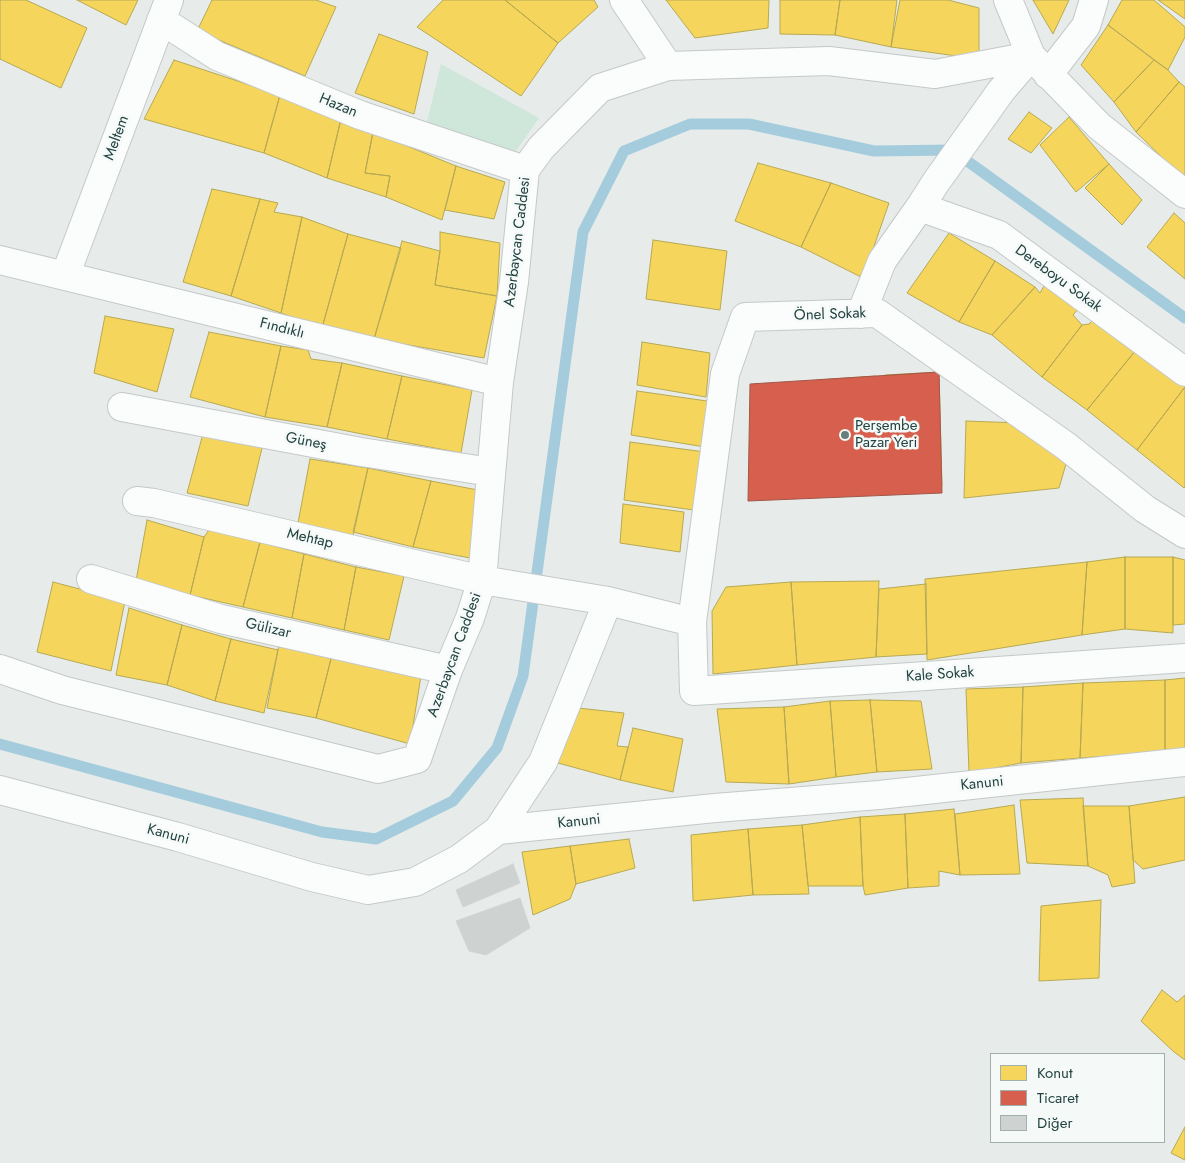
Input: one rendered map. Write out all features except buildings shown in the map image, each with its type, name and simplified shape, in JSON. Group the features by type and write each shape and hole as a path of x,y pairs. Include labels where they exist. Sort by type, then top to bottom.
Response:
{"street":[{"path":"624,0 668,66"},
{"path":"1008,0 1040,66 1099,126 1185,194"},
{"path":"861,314 882,261 1001,91 1040,66 1086,26 1094,0"},
{"name":"Hazan","path":"165,10 217,56 235,64 360,115 525,170"},
{"name":"Meltem","path":"65,276 165,10"},
{"name":"Azerbaycan Caddesi","path":"0,669 62,690 378,770 417,759 448,670 470,618 489,581 491,472 499,382 514,282 525,170 541,148 600,88 668,66 829,61 935,74 1040,66"},
{"name":"Dereboyu Sokak","path":"920,207 999,235 1185,372"},
{"name":"Fındıklı","path":"0,260 499,382"},
{"name":"Önel Sokak","path":"692,622 724,374 745,317 877,313 1066,446 1145,509 1185,534"},
{"name":"Güneş","path":"122,407 361,452 491,472"},
{"name":"Mehtap","path":"137,501 154,503 489,581 608,601 692,622"},
{"name":"Gülizar","path":"91,579 221,619 448,670"},
{"path":"498,830 543,762 608,601"},
{"name":"Kale Sokak","path":"692,622 694,690 936,676 1185,658"},
{"name":"Kanuni","path":"0,790 178,837 312,877 368,890 415,882 459,859 498,830 715,808 879,795 1185,762"}],"green space":[{"path":"441,64 539,118 511,158 425,130"}],"waterway":[{"path":"0,744 322,832 376,839 453,801 497,748 523,676 583,232 624,151 690,124 749,124 874,151 952,150 1185,318"}],"place":[{"name":"Perşembe Pazar Yeri","path":"845,435"}]}
